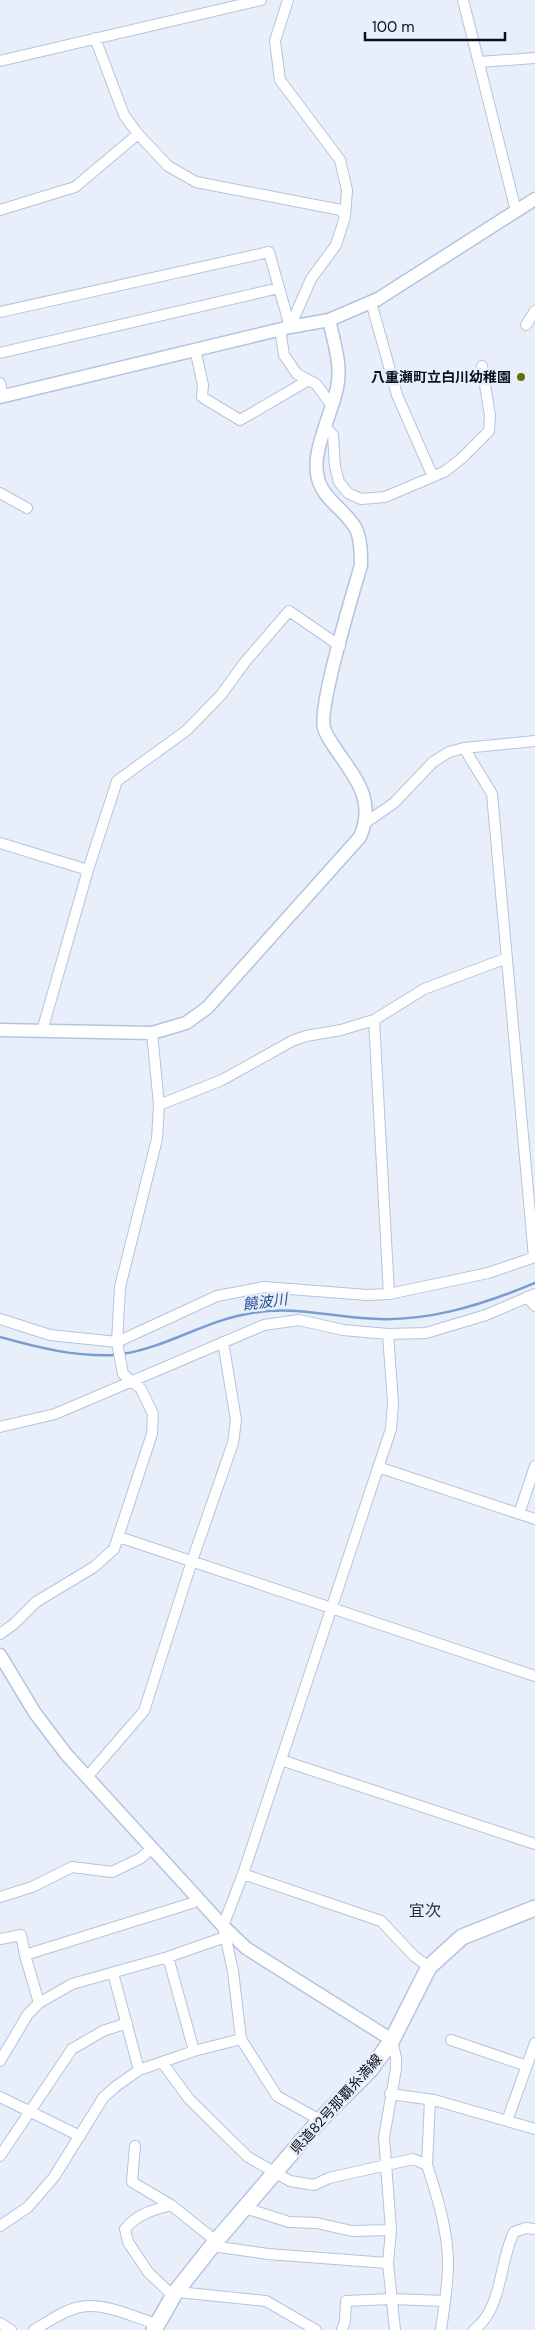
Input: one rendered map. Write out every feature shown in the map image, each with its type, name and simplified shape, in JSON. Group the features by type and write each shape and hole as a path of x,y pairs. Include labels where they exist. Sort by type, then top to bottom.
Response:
{"main road":[{"name":"県道82号那覇糸満線","path":"155,2327 175,2293 214,2244 320,2120 370,2070 392,2040 429,1968 462,1937 535,1908"}],"street":[{"path":"0,61 261,0"},
{"path":"285,328 311,279 336,245 345,217 347,190 340,160 280,80 275,40 288,0"},
{"path":"463,0 516,211"},
{"path":"95,38 124,115 138,134 168,166 196,182 342,210 345,217"},
{"path":"479,62 535,58"},
{"path":"0,210 75,187 138,134"},
{"path":"1,392 195,350 285,328 329,320 371,302 406,282 535,199"},
{"path":"0,312 269,252 279,288 285,328 284,355 297,374 307,381 316,384 332,406"},
{"path":"0,353 279,288"},
{"path":"371,302 397,395 433,477"},
{"path":"526,325 535,311"},
{"path":"329,320 338,366 338,387 325,427 316,471 320,488 356,530 361,548 361,565 325,702 324,727 363,791 366,823"},
{"path":"195,350 202,385 202,397 240,420 307,381"},
{"path":"325,427 333,435 335,467 339,482 348,494 361,499 385,497 444,472 462,458 489,431 490,416 482,366"},
{"path":"0,493 27,508"},
{"path":"42,1031 88,870 117,781 187,730 221,695 245,662 289,611 340,646"},
{"path":"0,1030 152,1033 186,1023 207,1008 355,844 366,823 394,803 433,762 449,752 464,748 535,741"},
{"path":"0,1319 50,1335 117,1345 217,1296 264,1287 367,1295 388,1294 488,1273 534,1257 492,794 464,748"},
{"path":"0,843 88,870"},
{"path":"159,1105 222,1080 292,1041 306,1036 341,1030 374,1020 424,989 507,958"},
{"path":"374,1020 388,1294"},
{"path":"0,1634 14,1624 36,1602 106,1558 114,1549 152,1434 154,1414 141,1389 123,1374 117,1345 120,1287 157,1138 159,1105 152,1033"},
{"path":"0,1427 55,1414 264,1325 299,1320 343,1330 388,1334 426,1333 486,1315 531,1296 535,1306"},
{"path":"320,2120 277,2096 241,2039 233,1971 224,1932 391,1429 393,1403 388,1334"},
{"path":"88,1777 144,1711 192,1561 233,1443 236,1420 223,1342"},
{"path":"519,1514 535,1466"},
{"path":"378,1467 535,1519"},
{"path":"119,1537 535,1676"},
{"path":"0,1655 35,1713 88,1777 224,1932 246,1948 392,2040 396,2058 384,2137 391,2230 388,2263 394,2330"},
{"path":"281,1760 535,1844"},
{"path":"0,1897 32,1887 72,1867 112,1872 141,1858 151,1849"},
{"path":"243,1874 381,1921 414,1956 429,1968"},
{"path":"25,1955 192,1903 197,1899"},
{"path":"0,2061 28,2014 39,2003 72,1984 168,1957 224,1932"},
{"path":"0,1939 21,1935 39,2003"},
{"path":"168,1957 194,2051"},
{"path":"113,1973 139,2070"},
{"path":"0,2156 72,2049 102,2031 127,2023"},
{"path":"0,2226 28,2207 54,2177 103,2098 139,2070 194,2051 241,2039"},
{"path":"451,2040 527,2066"},
{"path":"507,2121 535,2043"},
{"path":"162,2062 189,2099 248,2157 290,2181 314,2185 329,2178 413,2159 426,2165"},
{"path":"390,2094 430,2100 535,2129"},
{"path":"0,2097 80,2136"},
{"path":"430,2100 426,2165 437,2196 446,2240 448,2264 441,2330"},
{"path":"135,2146 132,2182 171,2205 214,2244 268,2254 388,2263"},
{"path":"171,2205 153,2209 134,2218 125,2229 128,2242 148,2272 168,2291 266,2301 316,2330"},
{"path":"245,2208 289,2222 318,2223 352,2231 391,2230"},
{"path":"474,2330 484,2322 502,2279 507,2247 514,2232 526,2228 535,2229"},
{"path":"342,2330 346,2321 346,2301 391,2299 445,2301"},
{"path":"34,2330 79,2307 95,2306 115,2310 155,2327"},
{"path":"0,2323 11,2330"}],"waterway":[{"name":"饒波川","path":"122,1354 155,1346 219,1321 252,1313 280,1310 384,1319 429,1316 472,1306 535,1283"},
{"name":"饒波川","path":"0,1337 58,1351 86,1355 116,1355"}],"place":[{"name":"八重瀬町立白川幼稚園","path":"521,377"}],"district":[{"name":"宜次","path":"425,1910"}]}
